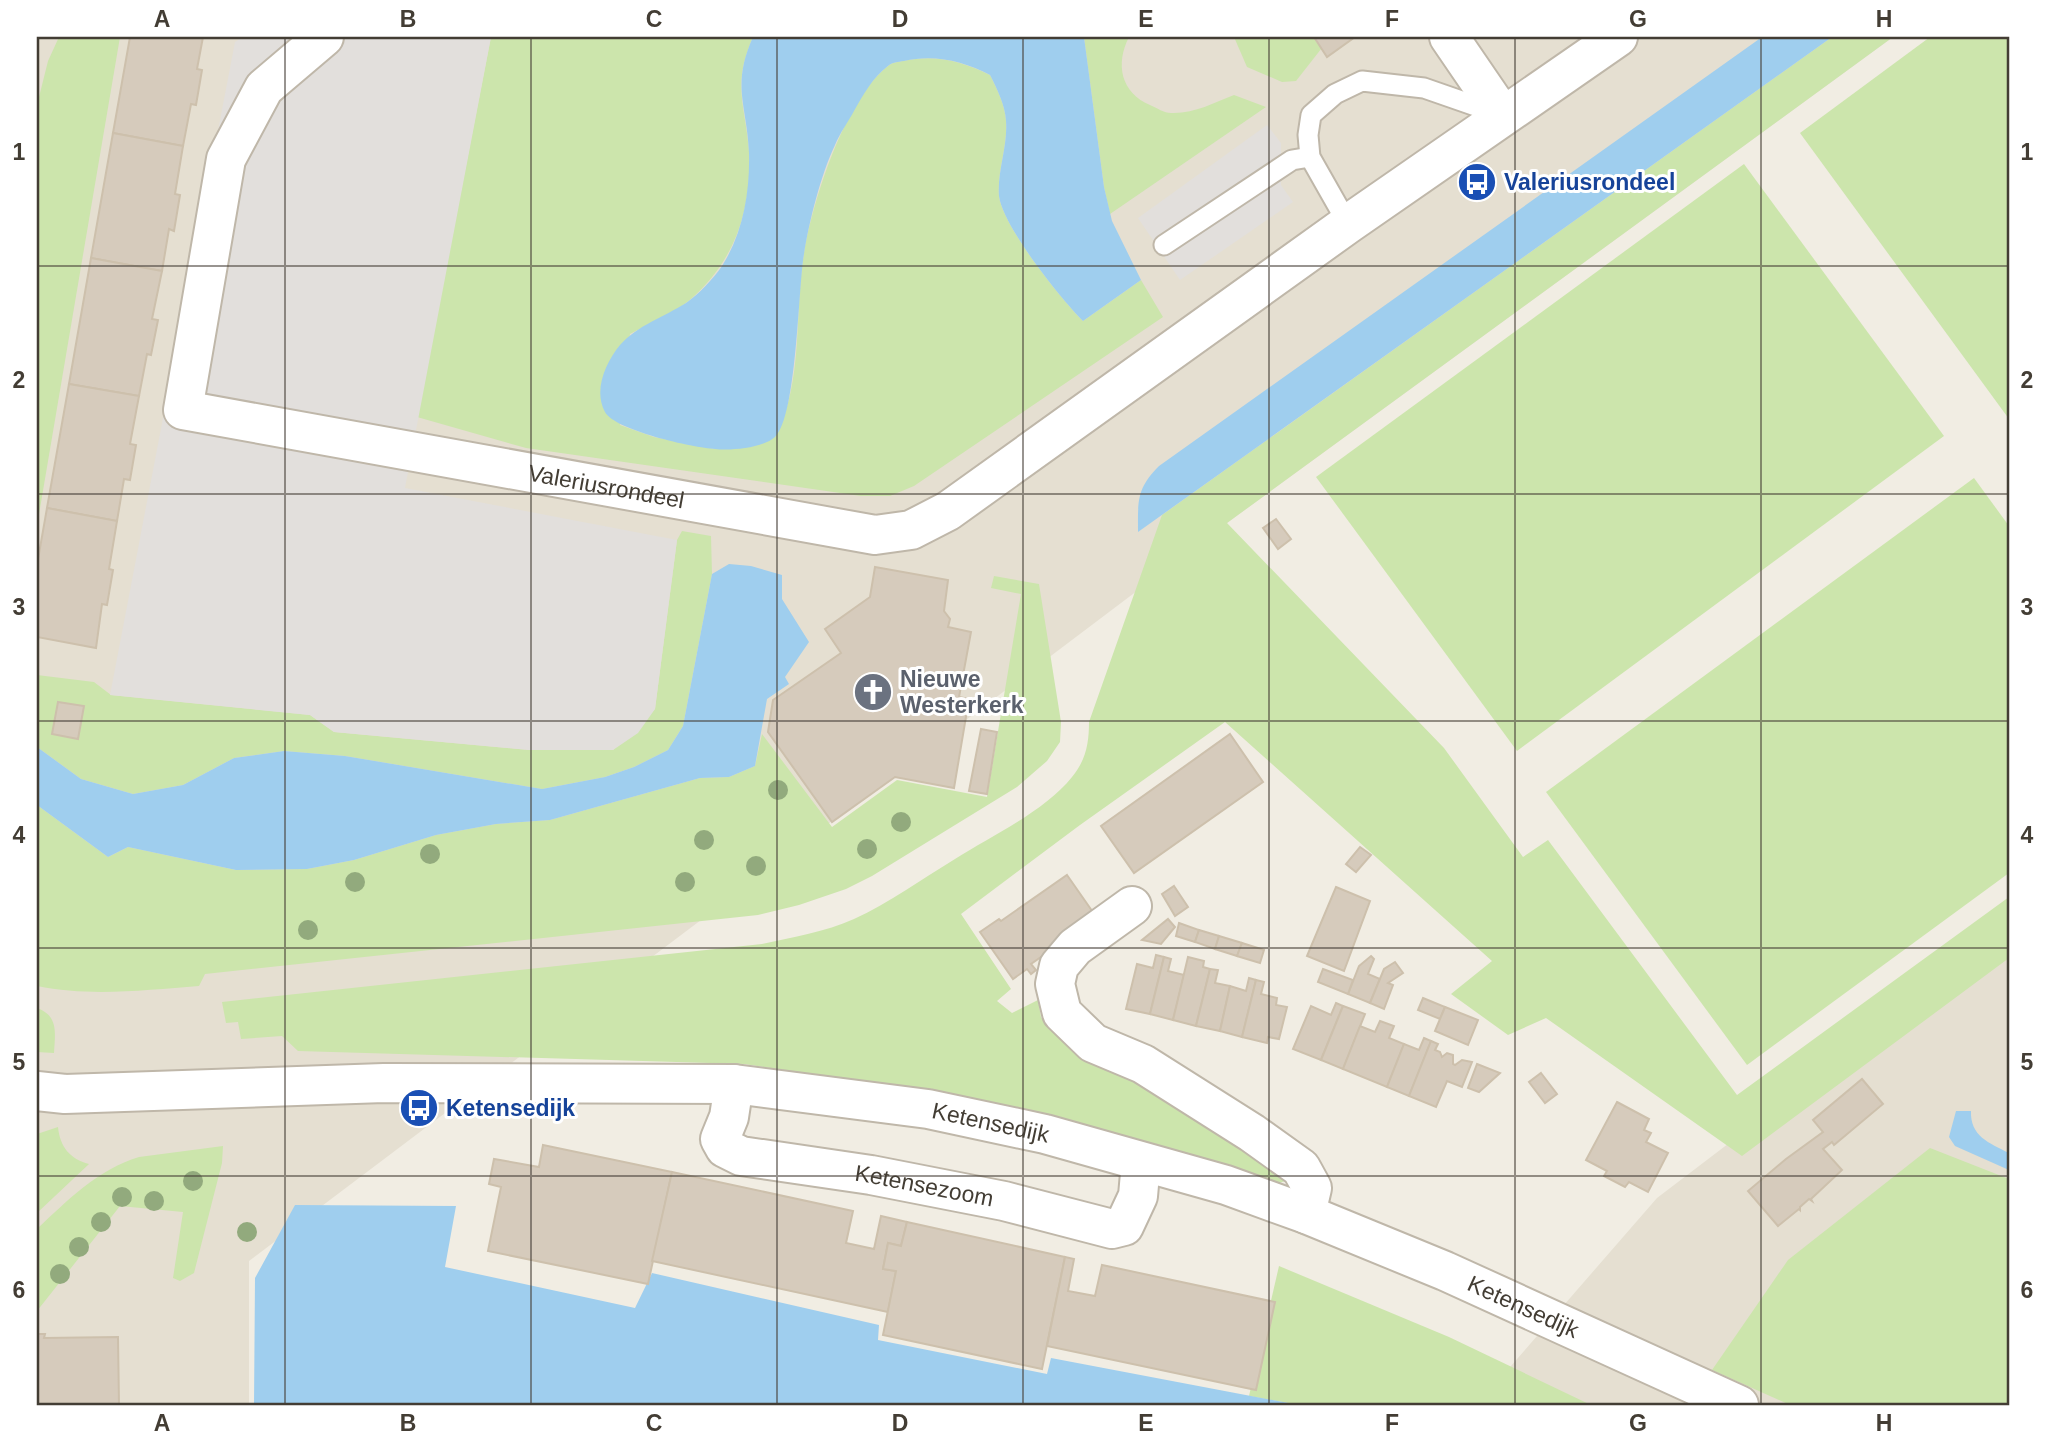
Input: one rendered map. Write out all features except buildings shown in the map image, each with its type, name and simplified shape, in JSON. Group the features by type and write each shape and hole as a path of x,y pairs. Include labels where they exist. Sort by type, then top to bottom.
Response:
{"street":[{"name":"Valeriusrondeel","path":"324,37 264,88 226,159 183,410 875,535 911,530 948,510 1348,224 1618,37"},
{"path":"1449,37 1503,116"},
{"path":"1132,906 1075,947 1059,966 1055,984 1062,1013 1093,1043 1143,1064 1191,1093 1301,1168 1312,1188 1306,1214"},
{"name":"Ketensedijk","path":"37,1091 65,1094 384,1083 734,1084 929,1109 1045,1134 1226,1185 1306,1214 1445,1271 1739,1405"},
{"name":"Ketensezoom","path":"734,1084 729,1117 720,1139 726,1148 741,1156 872,1175 990,1199 1112,1229 1125,1226 1138,1196 1141,1162"}],"lane":[{"path":"1348,224 1310,158 1308,135 1311,115 1335,94 1362,81 1424,88 1503,116"},
{"path":"1164,245 1293,160 1310,158"}],"shaded area":[{"path":"37,37 1893,37 1227,523 249,1261 249,1405 37,1405"},
{"path":"243,37 491,37 405,488 677,540 655,709 638,733 613,750 529,750 334,732 310,715 110,695 235,42"},
{"path":"1267,125 1281,143 1281,185 1293,202 1180,280 1138,218"},
{"path":"2009,930 2009,1405 1477,1405 1657,1198"}],"green space":[{"path":"59,37 120,37 37,526 37,105 48,61"},
{"path":"491,37 753,37 741,82 749,173 744,213 738,232 719,268 691,299 670,314 630,334 620,425 654,437 715,449 775,437 790,393 797,347 804,253 823,179 858,102 872,81 897,62 926,58 948,60 990,75 998,91 1006,121 999,187 1003,209 1034,262 1083,321 1141,280 1163,317 914,486 890,496 861,496 526,448 417,417"},
{"path":"1084,37 1129,37 1122,57 1123,77 1140,100 1163,111 1188,112 1234,95 1266,107 1110,214"},
{"path":"1234,37 1320,37 1325,44 1296,81 1282,82 1247,67"},
{"path":"1832,37 1893,37 1227,523 1444,748 1523,857 1548,840 1737,1095 2009,897 2009,958 1742,1156 1546,1018 1508,1035 1451,994 1492,961 1225,722 961,914 1011,989 997,1001 1012,1013 1038,1000 1041,1017 1050,1030 1136,1070 1284,1172 1285,1181 1276,1184 1100,1129 930,1092 744,1064 298,1051 282,1036 241,1039 238,1022 226,1023 222,1002 762,944 809,934 843,924 867,913 1018,822 1061,789 1084,758 1089,722 1162,515"},
{"path":"1930,37 2009,37 2009,419 1800,133"},
{"path":"1744,164 1944,436 1517,751 1316,477"},
{"path":"1974,478 2009,526 2009,873 1747,1065 1546,792"},
{"path":"682,531 711,536 712,574 683,726 668,750 634,767 605,777 542,789 345,756 284,751 234,758 183,785 133,794 81,779 37,747 37,675 94,682 111,695 310,715 334,732 529,750 613,750 655,709 677,540"},
{"path":"994,576 1039,584 1061,722 1060,742 1047,761 1017,787 872,876 846,889 758,915 205,974 199,986 98,992 37,986 37,805 108,857 128,847 236,870 307,869 354,860 436,835 496,824 550,820 700,778 729,777 755,766 762,734 832,827 897,780 987,797 1021,594 991,588"},
{"path":"37,1008 52,1020 55,1032 54,1053 37,1052"},
{"path":"58,1127 61,1141 67,1151 76,1159 89,1164 37,1213 37,1134"},
{"path":"223,1146 222,1163 194,1273 180,1281 173,1278 183,1212 120,1206 37,1311 37,1229 72,1197 124,1162 139,1157"},
{"path":"1930,1148 2009,1179 2009,1405 1790,1405 1712,1370 1788,1260"},
{"path":"1279,1266 1449,1337 1591,1405 1299,1405 1249,1396"}],"water":[{"path":"753,37 1084,37 1104,187 1112,221 1141,280 1083,321 1034,262 1003,209 999,187 1006,121 998,91 990,75 969,66 937,59 895,62 883,70 865,93 837,141 820,184 804,254 796,351 788,404 782,425 775,437 763,444 746,448 705,448 656,437 611,419 605,412 600,395 606,368 615,352 635,332 686,303 701,291 722,266 735,240 744,212 748,182 748,136 742,82 746,54"},
{"path":"1762,37 1832,37 1138,532 1142,489 1159,466"},
{"path":"729,564 751,566 782,575 782,599 809,642 785,677 789,684 767,699 755,766 729,777 700,778 550,820 496,824 436,835 354,860 307,869 236,870 128,847 108,857 37,805 37,747 81,779 133,794 183,785 234,758 284,751 345,756 542,789 605,777 634,767 668,750 683,726 712,574"},
{"path":"1956,1111 1971,1111 1977,1133 2009,1153 2009,1170 1955,1146 1949,1137"},
{"path":"295,1205 456,1206 445,1267 635,1308 652,1273 879,1325 878,1340 1047,1374 1051,1358 1299,1405 254,1405 255,1278"}],"place":[{"name":"Valeriusrondeel","path":"1477,182"},
{"name":"Nieuwe Westerkerk","path":"873,692"},
{"name":"Ketensedijk","path":"419,1108"}]}
